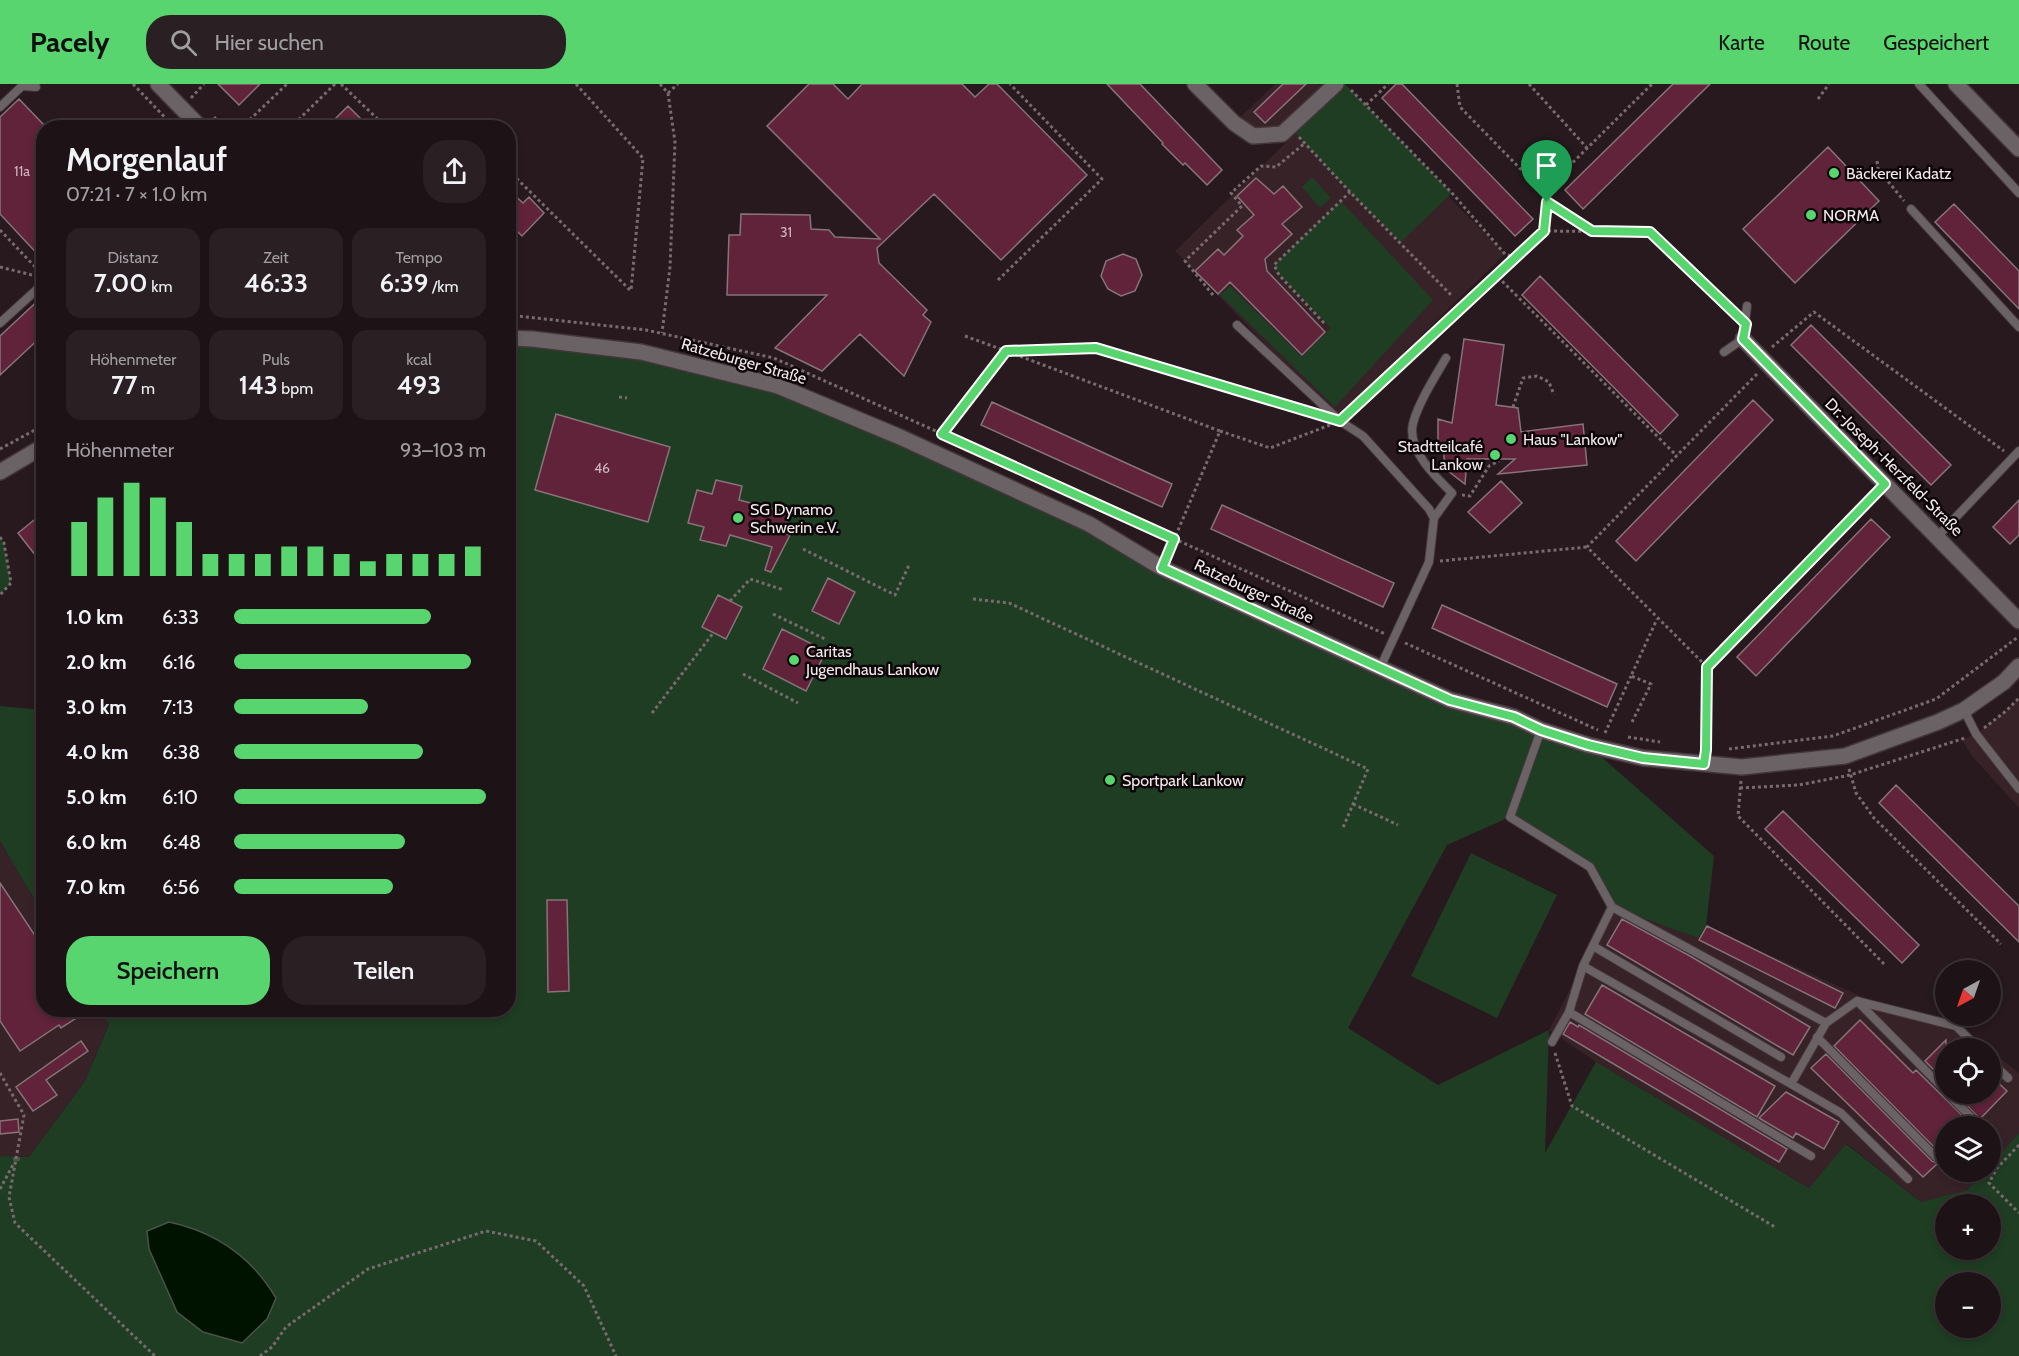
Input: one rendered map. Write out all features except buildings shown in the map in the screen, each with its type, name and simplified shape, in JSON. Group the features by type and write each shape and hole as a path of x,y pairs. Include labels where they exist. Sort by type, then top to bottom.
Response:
{"street":[{"path":"158,84 193,120"},
{"path":"1195,84 1234,123 1253,136 1282,134 1336,84"},
{"path":"1956,84 2019,149"},
{"name":"Dr.-Joseph-Herzfeld-Straße","path":"1745,332 1764,360 2019,621"},
{"name":"Ratzeburger Straße","path":"516,338 640,352 778,386 900,436 1089,524 1162,568 1450,700 1514,717 1541,730 1588,745 1643,758 1705,757 1742,767 1845,756 1938,722 1964,710 2004,682 2019,666"},
{"path":"0,472 36,451"}],"lane":[{"path":"1919,84 2019,193"},
{"path":"0,107 22,86 36,87"},
{"path":"1911,209 2019,327"},
{"path":"0,322 36,290"},
{"path":"1724,352 1745,332 1747,306"},
{"path":"1237,325 1340,421 1363,436 1429,509 1434,518"},
{"path":"1380,668 1430,562 1434,518 1452,493 1430,470 1418,451 1412,430 1423,398 1446,358"},
{"path":"1937,537 2019,451"},
{"path":"1964,710 1976,734 2019,789"},
{"path":"1541,730 1510,817 1590,867 1612,907 1826,1023"},
{"path":"1552,1042 1569,1012 1584,966 1612,907"},
{"path":"1593,946 1781,1057"},
{"path":"1584,966 1841,1113 1908,1179"},
{"path":"1857,1001 1935,1080"},
{"path":"1791,1084 1826,1023 1857,1001 1956,1026 1968,1038"},
{"path":"1569,1012 1811,1156"},
{"path":"1817,1037 1935,1156"},
{"path":"2001,1071 2008,1078"},
{"path":"1959,1104 1970,1116"}],"path":[{"path":"134,84 168,120"},
{"path":"249,120 287,84"},
{"path":"298,120 335,84"},
{"path":"341,84 379,120"},
{"path":"516,178 631,291 643,158 576,84"},
{"path":"660,84 668,93 675,142 670,267 662,333"},
{"path":"668,93 678,84"},
{"path":"998,280 1102,178 1010,84"},
{"path":"1345,84 1452,193 1505,254 1516,258"},
{"path":"1366,105 1388,84"},
{"path":"965,336 1270,448 1340,421 1544,231 1547,202 1543,192 1460,106 1457,84"},
{"path":"1529,84 1587,148"},
{"path":"1543,192 1652,84"},
{"path":"1818,99 1829,84"},
{"path":"1290,126 1350,192 1452,296"},
{"path":"1213,295 1185,261 1242,206 1231,193 1261,166 1276,168 1305,143"},
{"path":"1877,161 1878,169 1911,209"},
{"path":"1324,323 1279,275 1274,266 1350,192"},
{"path":"1547,202 1592,231"},
{"path":"0,230 36,268"},
{"path":"1544,231 1650,232 1745,332"},
{"path":"0,267 36,275"},
{"path":"1497,276 1677,456"},
{"path":"1430,562 1587,547 1677,456 1764,360 1815,312 2012,458"},
{"path":"516,316 646,330 774,358 1605,733 1616,735"},
{"path":"1006,351 1096,348 1340,421"},
{"path":"942,434 1006,351"},
{"path":"1513,407 1523,378 1538,376 1549,382 1554,395"},
{"path":"619,397 627,398"},
{"path":"0,449 36,429"},
{"path":"1162,568 1220,431"},
{"path":"1452,493 1470,496 1489,466 1500,462"},
{"path":"1705,757 1707,667 1885,484"},
{"path":"0,537 4,543 11,583 0,595"},
{"path":"1587,547 1707,667"},
{"path":"802,549 895,595 910,563"},
{"path":"730,602 750,579 784,590"},
{"path":"973,599 1009,603 1368,769 1342,830"},
{"path":"773,614 827,640"},
{"path":"1605,733 1657,619"},
{"path":"652,713 714,632"},
{"path":"1725,749 1833,736 1936,699 2019,636"},
{"path":"743,674 798,703"},
{"path":"1631,676 1652,684 1632,722"},
{"path":"1976,734 2019,698"},
{"path":"1627,737 1661,743"},
{"path":"1695,748 1705,757"},
{"path":"1705,757 1716,750"},
{"path":"1845,756 1856,792 1874,818 2001,944"},
{"path":"1742,767 1738,816 1886,966"},
{"path":"1353,804 1398,825"},
{"path":"1552,1042 1572,1106 1775,1227"},
{"path":"0,1073 24,1115 9,1197 15,1223 155,1356"},
{"path":"2019,1145 1996,1168 1989,1184 2019,1213"},
{"path":"0,1189 17,1159"},
{"path":"260,1356 272,1347 286,1327 368,1269 486,1231 536,1241 584,1286 616,1356"}],"shaded area":[{"path":"1275,84 1336,84 1290,127 1253,136 1234,123"},
{"path":"1342,88 1505,254 1337,418 1175,251"},
{"path":"2019,698 2019,808 1972,756 1962,740 1976,734"},
{"path":"0,841 36,902 36,1017 105,1017 109,1023 85,1081 29,1157 0,1156"},
{"path":"1612,907 1698,938 1706,926 1871,1001 1935,1016 1935,1026 1959,1026 1975,1038 1935,1038 1935,1104 2001,1104 2001,1059 2019,1073 2019,1133 2001,1153 2001,1116 1935,1116 1935,1182 1975,1182 1967,1190 1952,1194 1935,1194 1935,1198 1921,1202 1847,1144 1809,1188 1596,1062 1549,1030"},
{"path":"169,1222 202,1232 231,1248 255,1270 276,1298 267,1319 242,1343 203,1332 177,1312 149,1249 147,1231"}],"green space":[{"path":"1336,84 1345,84 1452,193 1401,242 1350,192 1290,127"},
{"path":"1312,177 1331,198 1320,208 1302,187"},
{"path":"1341,201 1433,300 1335,407 1220,295 1230,286 1302,357 1331,328 1279,275 1274,265"},
{"path":"516,339 641,352 778,386 1380,668 1588,745 1714,856 1706,926 1698,938 1612,907 1590,867 1510,817 1447,845 1348,1028 1438,1085 1549,1030 1545,1153 1596,1062 1809,1188 1846,1144 1921,1202 1935,1198 1935,1260 2001,1260 2001,1194 1952,1194 1967,1190 1975,1182 2001,1182 2001,1153 2019,1133 2019,1356 0,1356 0,1156 29,1157 85,1081 109,1024 104,1017 516,1017","holes":["169,1222 224,1243 264,1279 162,1278 149,1249 147,1232"]},
{"path":"0,537 4,543 11,583 0,595"},
{"path":"0,706 36,709 36,902 0,841"},
{"path":"1471,853 1557,895 1497,1018 1411,976"}],"place":[{"name":"Bäckerei Kadatz","path":"1834,173"},
{"name":"NORMA","path":"1811,215"},
{"name":"Haus \"Lankow\"","path":"1511,439"},
{"name":"Stadtteilcafé Lankow","path":"1495,455"},
{"name":"SG Dynamo Schwerin e.V.","path":"738,518"},
{"name":"Caritas Jugendhaus Lankow","path":"794,660"},
{"name":"Sportpark Lankow","path":"1110,780"}],"route":[{"path":"1547,202 1592,231 1650,232 1746,324 1743,339 1885,484 1707,667 1704,764 1643,758 1588,745 1541,730 1514,717 1450,700 1162,568 1174,539 942,434 1006,351 1096,348 1340,421 1544,231 1547,202"}]}
